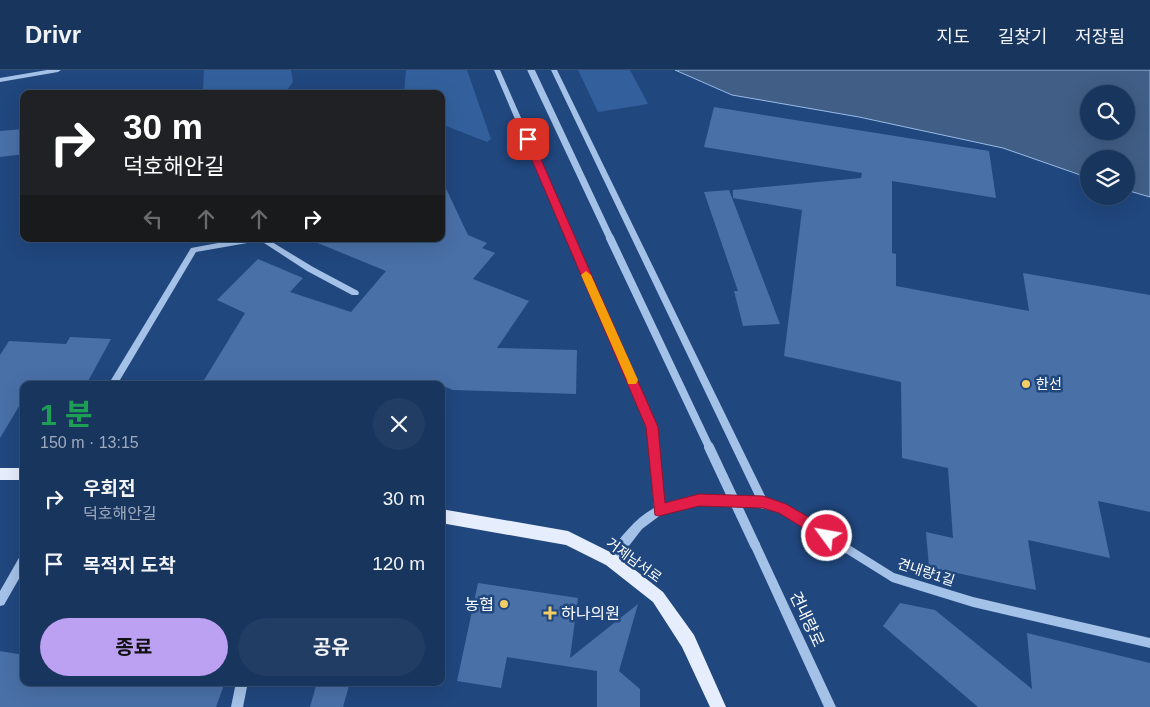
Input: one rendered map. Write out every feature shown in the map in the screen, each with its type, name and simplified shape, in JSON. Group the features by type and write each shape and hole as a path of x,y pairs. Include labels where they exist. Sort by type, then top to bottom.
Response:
{"main road":[{"path":"0,474 20,474"},
{"name":"거제남서로","path":"445,517 568,538 611,560 658,598 688,641 718,707"}],"street":[{"path":"0,80 58,70"},
{"path":"497,70 652,427 659,510"},
{"name":"견내량로","path":"531,70 830,707"},
{"path":"554,70 763,502"},
{"path":"114,381 194,250 237,242"},
{"path":"267,242 310,269 355,293"},
{"name":"견내량1길","path":"611,560 628,536 659,510 699,500 763,502 782,508 892,577 973,602 1150,643"},
{"path":"0,601 20,567"},
{"path":"236,707 241,686"}],"shaded area":[{"path":"204,70 291,70 293,82 287,90 203,90"},
{"path":"406,70 467,70 491,139 487,142 445,126 445,90 404,90"},
{"path":"578,70 630,70 648,104 598,112"},
{"path":"675,70 1150,70 1150,197 1135,193 1135,150 1080,150 1080,175 1003,148 859,117 732,95"}],"building":[{"path":"714,107 989,151 996,198 892,181 892,253 896,254 896,286 1029,311 1023,273 1150,295 1150,512 1098,501 1110,558 1028,540 1036,590 929,567 926,532 953,538 948,468 902,458 901,382 784,356 802,210 733,198 733,190 861,178 862,173 704,147"},
{"path":"20,129 20,154 0,157 0,131"},
{"path":"445,186 468,235 487,243 482,248 495,253 473,279 529,301 497,348 577,350 576,394 453,390 445,387 445,381 203,381 245,313 217,300 258,259 303,278 290,292 351,312 386,271 315,242 445,242"},
{"path":"729,190 780,324 743,326 734,291 738,291 704,192"},
{"path":"70,337 111,339 88,381 20,381 20,405 0,438 0,355 9,341 66,344"},
{"path":"478,583 578,598 570,658 638,604 619,671 640,689 640,707 597,707 597,671 507,657 501,688 457,681"},
{"path":"900,603 935,610 1032,689 1027,633 1150,663 1150,707 978,707 883,626"},
{"path":"0,651 20,654 20,686 224,686 216,707 0,707"},
{"path":"316,686 349,686 343,707 310,707"}],"slow traffic":[{"path":"586,275 632,380"}],"place":[{"name":"한선","path":"1026,384"},
{"name":"농협","path":"504,604"},
{"name":"하나의원","path":"550,613"}],"route":[{"path":"528,139 652,427 659,510 699,500 763,502 782,508 827,536"}]}
